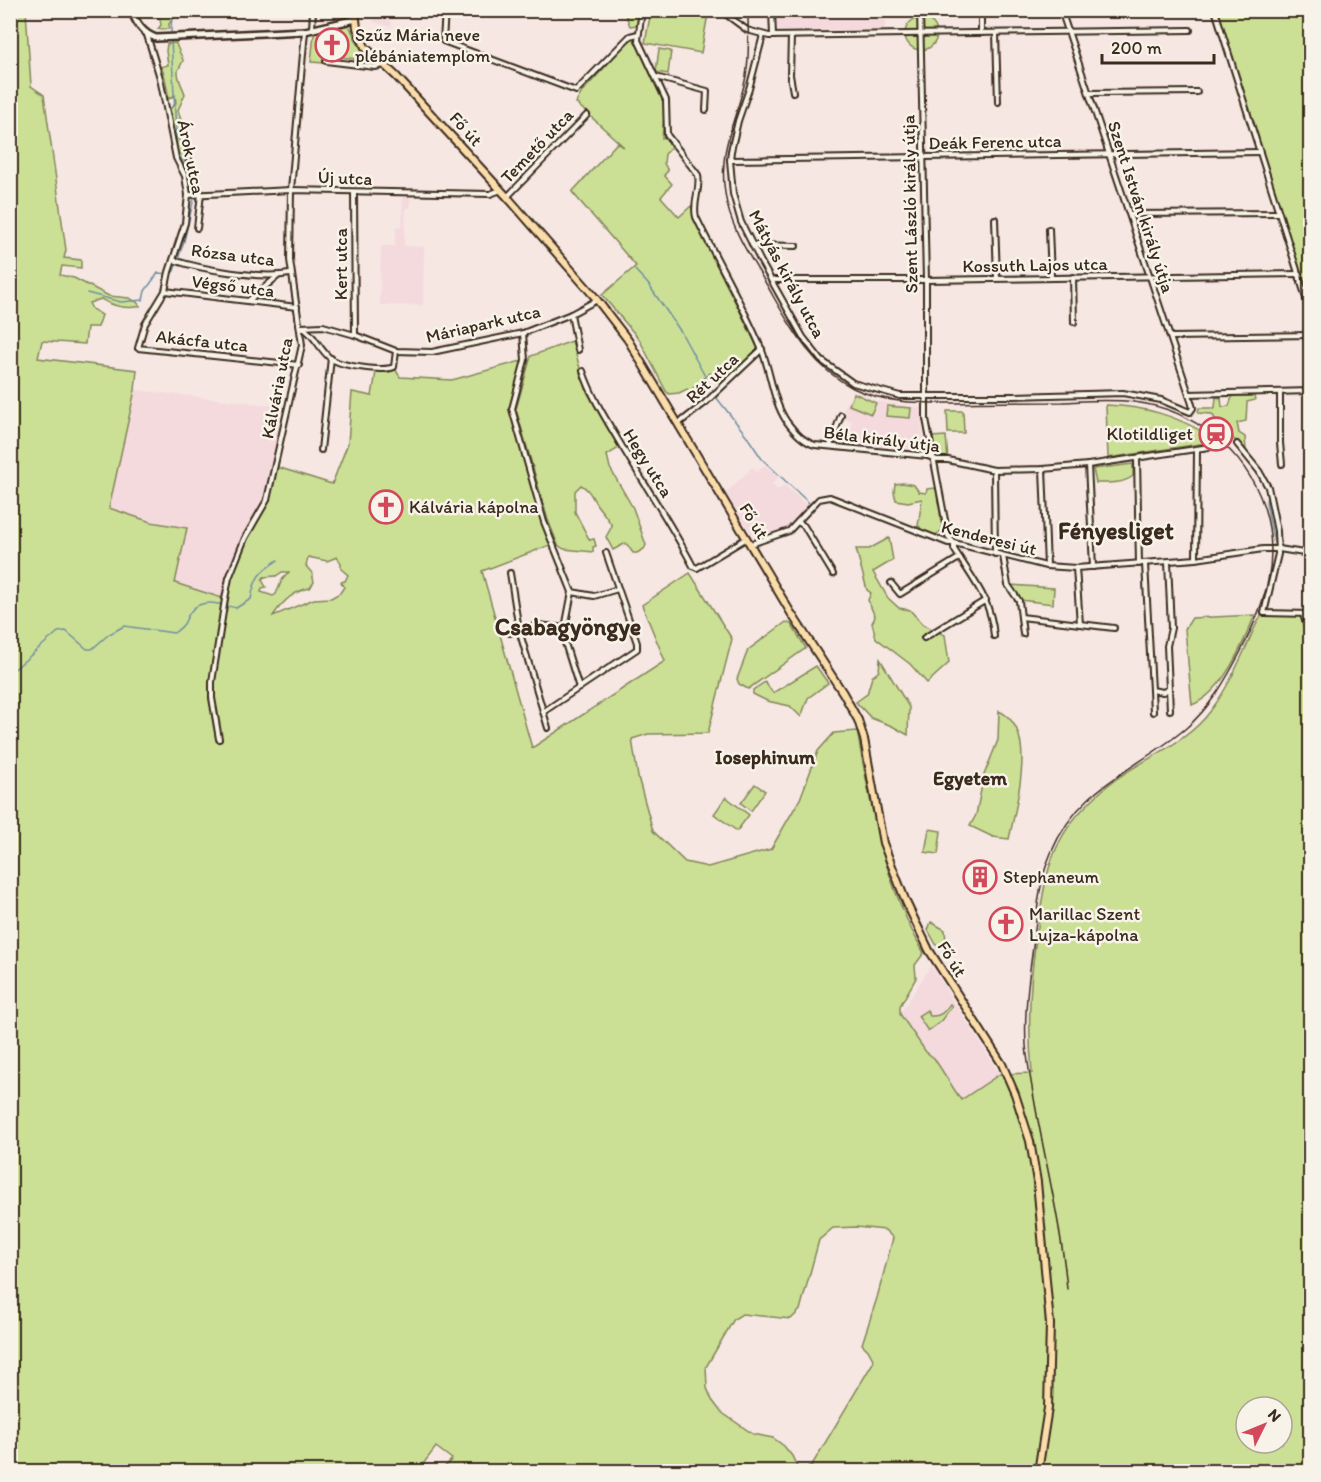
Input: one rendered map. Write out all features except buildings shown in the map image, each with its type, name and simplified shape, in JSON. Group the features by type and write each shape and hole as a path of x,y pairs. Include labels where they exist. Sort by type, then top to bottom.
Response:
{"main road":[{"path":"131,10 136,22 147,35 156,38 309,31 356,20"},
{"name":"Fő út","path":"355,10 360,40 365,47 501,190 598,300 640,359 791,613 858,720 864,739 884,843 913,920 928,950 996,1053 1019,1106 1030,1141 1037,1182 1050,1324 1048,1408 1038,1472"}],"street":[{"name":"Kálvária utca","path":"219,739 212,698 212,682 229,578 245,538 267,500 302,345 301,327 290,273 291,190 313,10"},
{"path":"445,10 443,40 576,92 630,36 638,34"},
{"name":"Béla király útja","path":"642,10 638,34 640,45 666,100 666,130 669,140 698,175 694,206 696,217 762,349 774,393 787,422 811,444 901,452 994,470 1088,465 1216,446"},
{"path":"720,10 747,30 773,36 1190,30"},
{"path":"772,10 773,36"},
{"name":"Szent László király útja","path":"920,10 926,280 926,423 948,536"},
{"path":"981,10 981,33"},
{"name":"Szent István király útja","path":"1061,10 1171,337 1193,408 1191,411"},
{"path":"1215,10 1311,311"},
{"path":"996,33 998,102"},
{"name":"Árok utca","path":"138,348 145,324 165,291 168,274 176,261 185,223 188,195 185,176 176,158 160,78 147,35"},
{"name":"Mátyás király utca","path":"763,35 738,121 730,160 735,204 752,245 771,280 807,343 821,360 853,383 900,396 1123,393 1161,400 1187,412 1191,411"},
{"path":"791,36 790,75 793,92"},
{"path":"326,61 375,67 384,65"},
{"path":"655,77 707,91 706,110"},
{"path":"1089,93 1197,92"},
{"name":"Temető utca","path":"507,197 587,115"},
{"path":"186,151 199,194 197,228"},
{"name":"Deák Ferenc utca","path":"730,160 1260,152"},
{"name":"Új utca","path":"188,195 291,190 490,195 501,190"},
{"name":"Kert utca","path":"354,192 356,335"},
{"path":"1130,214 1279,213"},
{"path":"995,219 997,278"},
{"path":"1049,229 1051,278"},
{"path":"752,245 796,246"},
{"name":"Rózsa utca","path":"176,261 235,272 279,276 290,273"},
{"name":"Kossuth Lajos utca","path":"771,280 1300,274"},
{"path":"248,301 279,276"},
{"path":"1073,278 1074,322"},
{"name":"Végső utca","path":"165,291 297,307"},
{"name":"Máriapark utca","path":"301,327 322,326 356,335 396,351 432,352 523,333 571,314 598,300"},
{"path":"571,314 578,350"},
{"path":"301,327 310,332 331,358 346,364 381,370 391,369 394,367 396,351"},
{"path":"523,333 525,360 512,409 544,522 572,592 565,628 565,643 579,688"},
{"path":"1171,337 1311,334"},
{"name":"Akácfa utca","path":"138,348 299,365"},
{"name":"Rét utca","path":"678,424 702,407 762,349"},
{"path":"321,450 331,358"},
{"name":"Hegy utca","path":"583,371 599,408 695,568"},
{"path":"1280,392 1282,464"},
{"path":"1189,394 1311,392"},
{"path":"830,446 842,415"},
{"path":"1237,444 1259,471 1268,487 1279,549 1264,613 1311,614"},
{"path":"1197,450 1197,559"},
{"path":"1137,458 1139,564"},
{"path":"1088,465 1093,567"},
{"path":"1043,469 1047,566"},
{"path":"994,470 995,554"},
{"name":"Kenderesi út","path":"695,568 749,541 789,531 819,500 830,497 938,540 1047,566 1076,568 1145,564 1197,559 1243,551 1279,549 1311,554"},
{"path":"798,522 804,526 833,574"},
{"path":"938,540 948,536 954,543 954,549 959,558 986,600 993,617 994,636"},
{"path":"543,712 637,649 637,643 606,553"},
{"path":"1003,556 1008,585 1019,601 1023,634"},
{"path":"891,584 900,594 959,558"},
{"path":"1168,562 1170,628 1167,646 1170,710"},
{"path":"1145,564 1153,712"},
{"path":"1076,568 1080,624"},
{"path":"510,573 519,630 548,728"},
{"path":"572,592 594,596 618,589"},
{"path":"924,638 986,600"},
{"path":"1303,614 1311,637"},
{"path":"1021,617 1114,628"},
{"path":"510,633 538,625 565,628"},
{"path":"1152,690 1163,692 1169,689"}],"shaded area":[{"path":"775,11 885,11 885,30 778,31"},
{"path":"388,13 392,27 374,22 373,20 378,18 378,15"},
{"path":"403,197 410,197 410,208 406,208 404,246 424,247 423,305 380,305 381,246 395,246 396,227 402,227"},
{"path":"135,390 288,407 270,493 226,599 174,584 187,528 151,522 109,508"},
{"path":"853,391 876,401 920,408 927,453 906,449 845,445 852,421 842,418 845,411 843,410"},
{"path":"765,465 778,477 772,484 778,490 784,485 808,506 794,524 784,530 759,538 753,536 726,493 753,467 757,472"},
{"path":"931,966 1000,1074 961,1101 934,1058 926,1053 900,1014"}],"green space":[{"path":"10,11 26,11 31,86 44,95 66,250 64,258 81,260 81,268 62,266 60,275 74,278 109,296 129,298 140,306 120,307 101,299 89,303 92,309 102,315 98,327 87,327 85,344 42,341 38,358 137,370 135,390 109,508 151,522 187,528 175,583 225,599 242,548 270,493 277,467 332,484 348,443 352,392 372,396 377,366 394,367 400,377 452,380 525,360 512,405 526,462 553,544 482,571 532,748 665,661 642,605 690,573 732,639 708,733 648,734 632,739 638,777 653,831 685,862 708,867 771,849 800,799 818,751 834,733 857,731 874,817 889,873 910,927 924,953 915,965 916,978 900,1006 900,1014 926,1052 934,1058 961,1100 1000,1074 1032,1073 1030,1015 1036,940 1049,869 1069,825 1107,786 1182,739 1204,719 1228,684 1256,624 1264,613 1308,616 1309,623 1306,624 1310,637 1310,1471 440,1472 452,1459 436,1447 423,1464 435,1471 11,1471","holes":["308,557 327,561 337,557 341,563 341,569 348,575 345,581 341,582 344,587 340,593 331,598 314,599 273,616 288,598 310,588 314,582 312,573 306,566","282,572 289,572 282,580 276,594 273,596 261,592 262,588 266,587 262,580 264,577 276,576","856,1227 885,1230 893,1238 862,1344 874,1361 812,1465 798,1469 784,1446 773,1438 753,1434 721,1412 707,1388 706,1367 734,1319 742,1314 791,1319 800,1310 819,1240 833,1228"]},
{"path":"149,11 178,11 169,24 169,29 158,29 161,25 160,19"},
{"path":"624,11 640,11 637,25 630,26"},
{"path":"651,11 689,11 708,14 701,53 645,43"},
{"path":"1215,11 1310,11 1310,311"},
{"path":"921,18 932,23 937,34 932,45 921,50 910,45 905,34 910,23"},
{"path":"349,25 358,44 371,61 326,55 324,63 311,62 314,34"},
{"path":"634,38 665,106 662,138 665,137 672,147 665,154 664,163 668,171 664,175 672,184 661,197 679,217 691,206 714,260 758,349 720,384 710,373 690,391 687,389 679,393 669,394 666,391 639,339 602,295 636,266 572,192 617,143 624,147 576,103 582,92"},
{"path":"176,43 183,59 178,73 185,94 178,110 183,127 179,131 179,140 187,144 182,150 185,162 181,164 170,109 176,103 175,95 169,99 164,73 160,67 168,65 167,44"},
{"path":"659,49 671,51 668,74 656,72"},
{"path":"572,341 587,392 619,448 607,455 610,468 633,508 646,545 637,553 633,553 626,543 613,550 606,537 612,526 588,491 581,485 575,491 575,512 590,540 594,539 596,546 593,547 593,552 564,549 558,545 548,520 516,409 531,356"},
{"path":"854,393 876,403 871,414 849,405"},
{"path":"1254,396 1255,400 1247,402 1246,421 1237,423 1239,433 1245,437 1246,451 1219,425 1212,414 1198,413 1199,408 1215,408 1216,397 1221,398 1222,407 1229,406 1232,397"},
{"path":"1106,405 1148,410 1173,417 1210,436 1210,439 1206,443 1108,458"},
{"path":"887,406 911,408 910,418 886,416"},
{"path":"947,411 963,411 964,433 948,433"},
{"path":"946,436 948,460 935,457 931,437"},
{"path":"1133,464 1133,476 1129,479 1096,483 1093,469"},
{"path":"895,484 914,485 919,492 926,493 927,489 936,488 942,530 934,536 919,531 922,499 908,502 896,500"},
{"path":"889,538 893,560 873,572 888,598 899,608 910,610 923,625 945,635 949,663 927,683 910,664 876,638 872,623 875,617 868,600 871,593 867,590 856,549 869,549"},
{"path":"1010,585 1054,588 1053,604 1020,600"},
{"path":"1255,615 1238,653 1222,679 1203,699 1192,705 1185,629 1192,618"},
{"path":"786,622 791,624 806,648 748,689 739,684 737,679 748,650"},
{"path":"880,659 909,707 908,735 871,718 856,702 867,694 872,677 879,671"},
{"path":"816,666 828,683 808,698 801,717 790,706 767,701 753,694 753,690 765,682 773,693"},
{"path":"999,711 1011,720 1022,750 1022,769 1009,839 993,837 970,826 976,815 984,775 998,740"},
{"path":"755,784 765,791 751,811 741,803"},
{"path":"726,797 749,815 737,831 714,814"},
{"path":"929,829 941,831 938,854 925,852"},
{"path":"931,922 945,930 946,942 938,948 928,930"},
{"path":"950,1004 952,1006 940,1022 928,1031 918,1016 927,1010 930,1016 940,1015"}],"waterway":[{"path":"171,34 172,10"},
{"path":"87,293 121,302 143,300 145,291 158,273 171,274 174,271 184,241 194,198 189,176 177,150 171,39"},
{"path":"635,270 648,284 681,332 713,391"},
{"path":"716,397 762,459 809,503"},
{"path":"1267,496 1266,502 1274,543"},
{"path":"10,673 58,632 66,631 87,649 92,649 108,635 124,626 174,633 183,625 191,611 201,604 213,603 236,608 251,599 259,576 278,560"}],"railway":[{"path":"748,10 747,72 726,149 723,177 725,193 732,220 744,246 789,323 816,360 839,380 853,388 878,397 904,402 1107,400 1156,406 1177,413 1214,436 1244,468 1264,507 1269,527 1271,564 1263,599 1250,633 1223,683 1210,703 1185,729 1109,782 1076,811 1051,853 1041,885 1027,992 1026,1045 1032,1089 1058,1224 1067,1289"}],"place":[{"name":"Szűz Mária neve plébániatemplom","path":"332,45"},
{"name":"Klotildliget","path":"1216,434"},
{"name":"Kálvária kápolna","path":"386,507"},
{"name":"Stephaneum","path":"980,877"},
{"name":"Marillac Szent Lujza-kápolna","path":"1006,924"}],"district":[{"name":"Fényesliget","path":"1116,531"},
{"name":"Csabagyöngye","path":"568,627"},
{"name":"Iosephinum","path":"765,757"},
{"name":"Egyetem","path":"970,778"}]}
